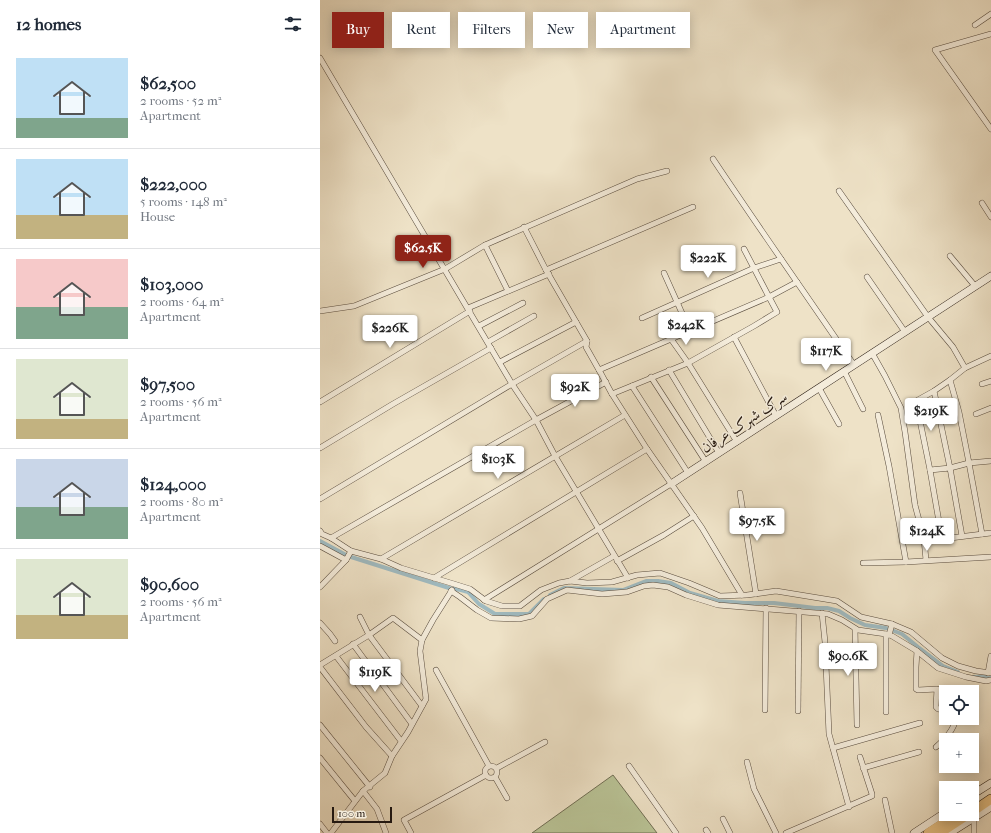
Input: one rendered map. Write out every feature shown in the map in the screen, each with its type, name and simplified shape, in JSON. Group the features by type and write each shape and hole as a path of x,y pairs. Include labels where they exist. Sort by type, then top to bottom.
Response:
{"highway":[{"path":"979,800 991,792"},
{"path":"979,809 991,800"},
{"path":"928,833 946,821"},
{"path":"940,833 960,821"}],"street":[{"path":"975,25 991,14"},
{"path":"991,34 935,50 991,129"},
{"path":"320,58 512,384 536,420 555,456 628,578"},
{"path":"713,159 854,365"},
{"path":"320,311 354,306 445,269 485,245 637,178 667,171"},
{"path":"839,191 928,317 953,347 965,368"},
{"path":"982,203 991,216"},
{"path":"320,402 469,310 547,272 693,207"},
{"path":"524,227 547,272 587,341 586,347 612,394 647,449 702,528 742,595"},
{"path":"485,245 508,291"},
{"path":"612,394 688,363 777,312 744,249"},
{"path":"950,256 975,286"},
{"path":"642,318 754,268 781,259"},
{"path":"664,273 690,331"},
{"name":"سرک شهرک عرفان","path":"671,484 991,276"},
{"path":"867,277 905,332"},
{"path":"599,370 769,297 797,282"},
{"path":"479,326 523,303"},
{"path":"488,342 534,316"},
{"path":"500,362 576,322"},
{"path":"734,337 776,416"},
{"path":"671,339 688,363 737,442"},
{"path":"320,499 587,341"},
{"path":"320,448 491,348"},
{"path":"872,353 901,408 915,505 924,539 926,560"},
{"path":"991,356 965,368 934,391 916,401 942,539 991,533"},
{"path":"669,370 719,453"},
{"path":"844,372 863,409"},
{"path":"651,377 706,462"},
{"path":"950,380 959,412 982,534"},
{"path":"982,384 991,381"},
{"path":"331,538 536,420 606,382"},
{"path":"632,386 688,474"},
{"path":"819,388 839,424"},
{"path":"934,391 962,536"},
{"path":"976,414 991,408"},
{"path":"878,414 906,562"},
{"path":"381,559 625,415"},
{"path":"434,578 647,449"},
{"path":"930,470 950,468 969,463 991,461"},
{"path":"484,600 671,484"},
{"path":"740,493 756,594"},
{"path":"320,531 322,534 331,538 350,552 381,559 401,568 434,578 454,588 470,590 484,600 502,606 520,606 541,590 559,583 570,581 616,559 664,535 694,516"},
{"path":"320,546 346,560"},
{"path":"320,587 346,560 350,552"},
{"path":"863,563 991,557"},
{"path":"570,581 587,583 612,582 637,575 660,573 720,596 756,594 776,591 837,601 861,618 892,624 911,632 942,658 958,666 989,673 991,656"},
{"path":"454,588 460,597 477,610 491,618 519,619 532,616 547,599 568,590 602,594 627,592 644,586 653,585 668,587 686,595 718,605 828,614 842,620 855,629 888,634 917,652 938,668 966,678 986,681 991,680"},
{"path":"331,833 364,791 385,773 392,756 426,699 420,651 422,640 454,588"},
{"path":"718,605 720,596"},
{"path":"765,710 766,608"},
{"path":"798,711 799,611"},
{"path":"822,613 825,642 829,734 849,807"},
{"path":"360,617 369,635 422,706"},
{"path":"392,756 366,727 320,666 393,618 422,640"},
{"path":"320,622 335,641"},
{"path":"886,712 888,634 892,624"},
{"path":"855,629 857,725"},
{"path":"353,644 412,724"},
{"path":"917,652 916,689 937,689 936,707 939,709"},
{"path":"336,656 401,741"},
{"path":"436,670 488,766 486,769 486,775"},
{"path":"833,748 920,723"},
{"path":"936,747 951,732 954,725"},
{"path":"320,726 370,787"},
{"path":"497,768 545,742"},
{"path":"863,768 919,752"},
{"path":"786,833 849,807 869,798 872,795 860,757"},
{"path":"320,758 356,801"},
{"path":"747,762 754,789 776,833"},
{"path":"488,766 493,765 497,768"},
{"path":"629,766 676,833"},
{"path":"495,777 498,772 497,768"},
{"path":"486,775 491,778 495,777"},
{"path":"411,833 404,820 486,775"},
{"path":"495,777 507,798"},
{"path":"979,791 991,783"},
{"path":"364,791 376,809 386,833"},
{"path":"885,800 892,833"},
{"path":"979,811 991,807"},
{"path":"914,833 939,817"},
{"path":"723,819 730,833"},
{"path":"950,833 964,821"},
{"path":"973,821 974,833"},
{"path":"320,824 327,833"}],"green space":[{"path":"613,775 657,833 532,833"}],"waterway":[{"path":"320,541 348,556 449,588 468,592 479,604 495,614 529,614 544,599"},
{"path":"550,595 564,588 623,590 646,581 658,581 671,583 690,593 718,601 774,603 827,608 839,611 865,625 886,628 902,634 943,666 958,672"},
{"path":"972,677 991,676"}]}
